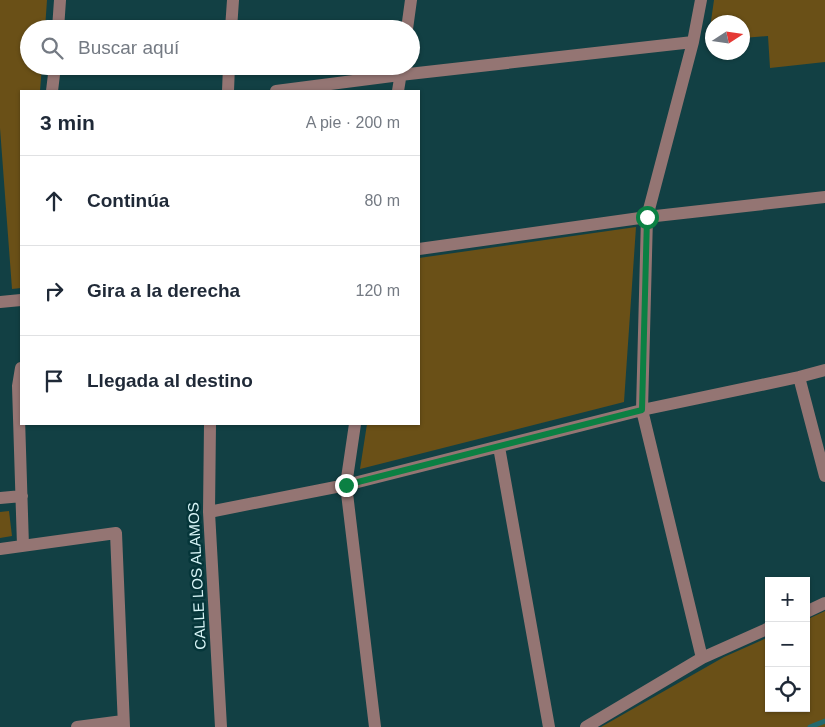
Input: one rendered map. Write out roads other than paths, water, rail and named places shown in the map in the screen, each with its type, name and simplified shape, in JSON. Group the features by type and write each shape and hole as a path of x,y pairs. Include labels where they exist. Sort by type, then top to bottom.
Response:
{"street":[{"path":"59,20 60,0"},
{"path":"232,20 233,0"},
{"path":"408,20 411,0"},
{"path":"701,0 693,42 647,217 642,410 702,658"},
{"path":"420,68 693,42"},
{"path":"52,90 54,75"},
{"path":"228,90 229,75"},
{"path":"282,90 371,75"},
{"path":"398,90 400,75"},
{"path":"420,249 647,217 825,197"},
{"path":"0,302 20,300"},
{"path":"209,512 346,485 642,410 825,370"},
{"path":"20,374 18,386 23,546"},
{"path":"799,377 825,476"},
{"name":"CALLE LOS ALAMOS","path":"210,425 209,512 221,727"},
{"path":"355,425 346,485 375,727"},
{"path":"499,447 549,727"},
{"path":"0,498 22,496"},
{"path":"0,549 116,533 124,724 77,727"},
{"path":"810,610 825,603"},
{"path":"586,727 702,658 765,630"}],"waterway":[{"path":"810,727 825,721"}]}
